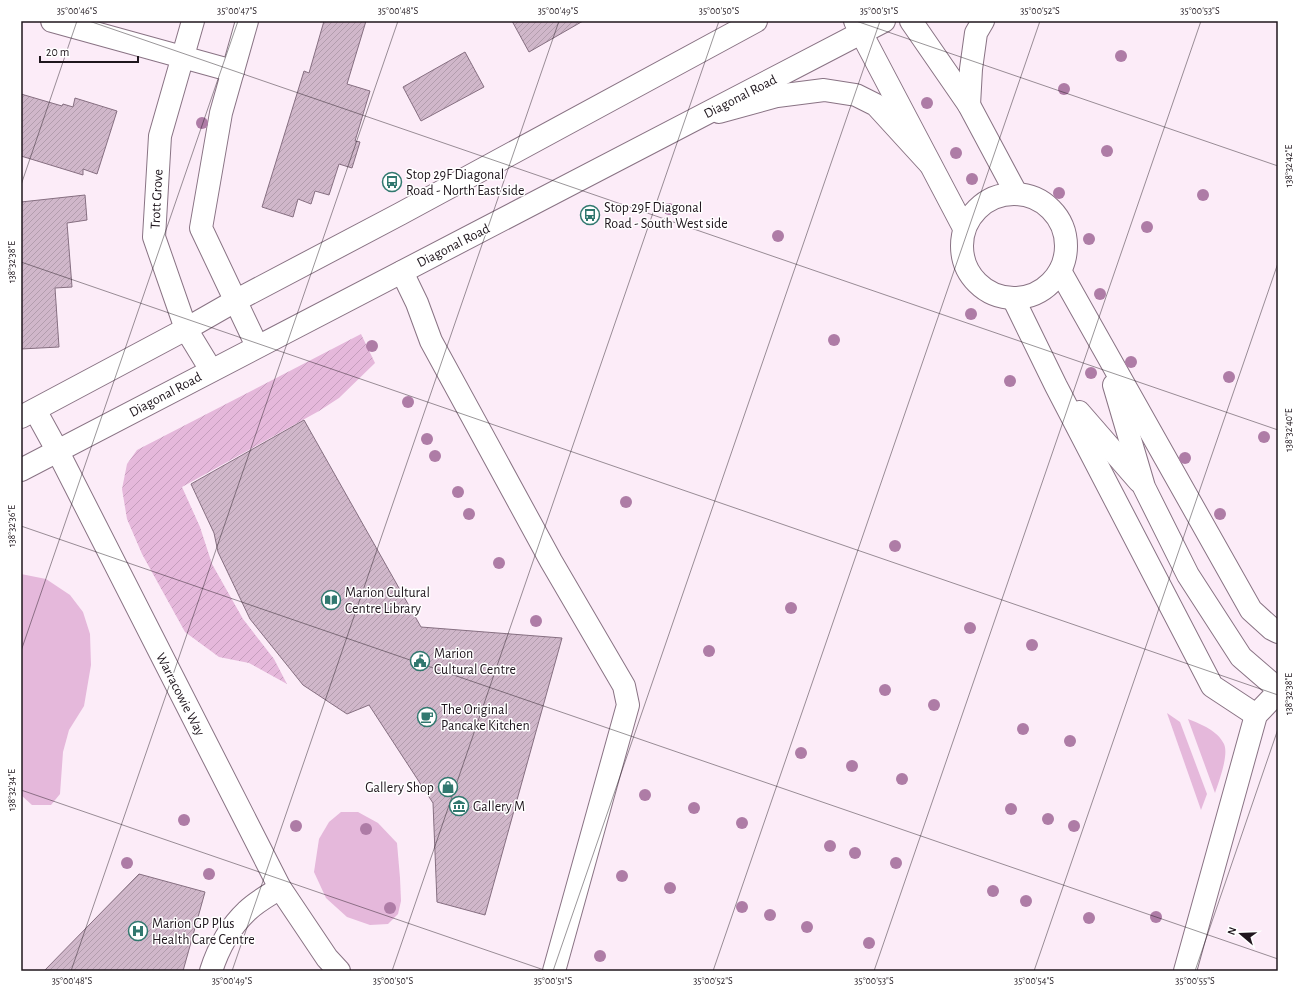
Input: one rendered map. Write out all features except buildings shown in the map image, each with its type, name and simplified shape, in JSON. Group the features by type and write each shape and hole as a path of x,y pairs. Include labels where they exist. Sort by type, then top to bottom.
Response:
{"street":[{"path":"52,21 233,71"},
{"name":"Trott Grove","path":"193,21 160,136 154,237 186,329 211,370"},
{"path":"247,21 221,113 201,228 257,346"},
{"path":"28,414 756,21"},
{"name":"Diagonal Road","path":"21,470 699,117 858,27 884,21"},
{"path":"911,21 969,105 1016,193"},
{"path":"969,105 971,69 976,33 983,21"},
{"path":"858,27 964,228"},
{"path":"699,117 785,95 824,90 856,95 876,105 929,163"},
{"path":"1016,193 1030,195 1043,201 1061,222 1066,238 1066,255 1060,271 1052,283 1040,291 1027,297 1013,298 995,295 980,286 968,273 963,259 961,244 964,228 972,214 984,202 999,194 1016,193"},
{"path":"1060,271 1251,610 1272,629 1278,632"},
{"path":"402,272 417,303 430,341 551,561 624,686 628,705 554,971"},
{"path":"1013,298 1056,386 1212,686 1256,715"},
{"path":"1103,348 1144,487 1188,576 1241,657 1278,689"},
{"path":"1056,386 1144,487"},
{"name":"Warracowie Way","path":"28,414 57,450 280,888 327,958 339,971"},
{"path":"1185,971 1256,715 1278,692"},
{"path":"211,971 214,959 229,931 247,910 280,888"}],"shaded area":[{"path":"361,334 375,363 339,398 319,411 182,487 200,527 212,564 243,619 274,659 287,684 249,663 219,657 185,632 142,554 127,519 122,489 127,464 137,450"},
{"path":"21,574 46,579 70,595 83,612 90,634 91,665 84,706 69,730 63,752 60,794 51,805 32,805 21,795"},
{"path":"1167,713 1180,722 1207,794 1201,810"},
{"path":"1188,719 1204,726 1218,735 1224,744 1224,761 1215,793"},
{"path":"341,812 358,812 378,823 397,843 401,901 398,914 388,924 370,925 347,917 326,898 314,872 319,839 329,822"}],"place":[{"name":"Stop 29F Diagonal Road - North East side","path":"392,182"},
{"name":"Stop 29F Diagonal Road - South West side","path":"590,215"},
{"name":"Marion Cultural Centre Library","path":"331,600"},
{"name":"Marion Cultural Centre","path":"420,661"},
{"name":"The Original Pancake Kitchen","path":"427,717"},
{"name":"Gallery Shop","path":"448,787"},
{"name":"Gallery M","path":"459,806"},
{"name":"Marion GP Plus Health Care Centre","path":"138,931"}]}
